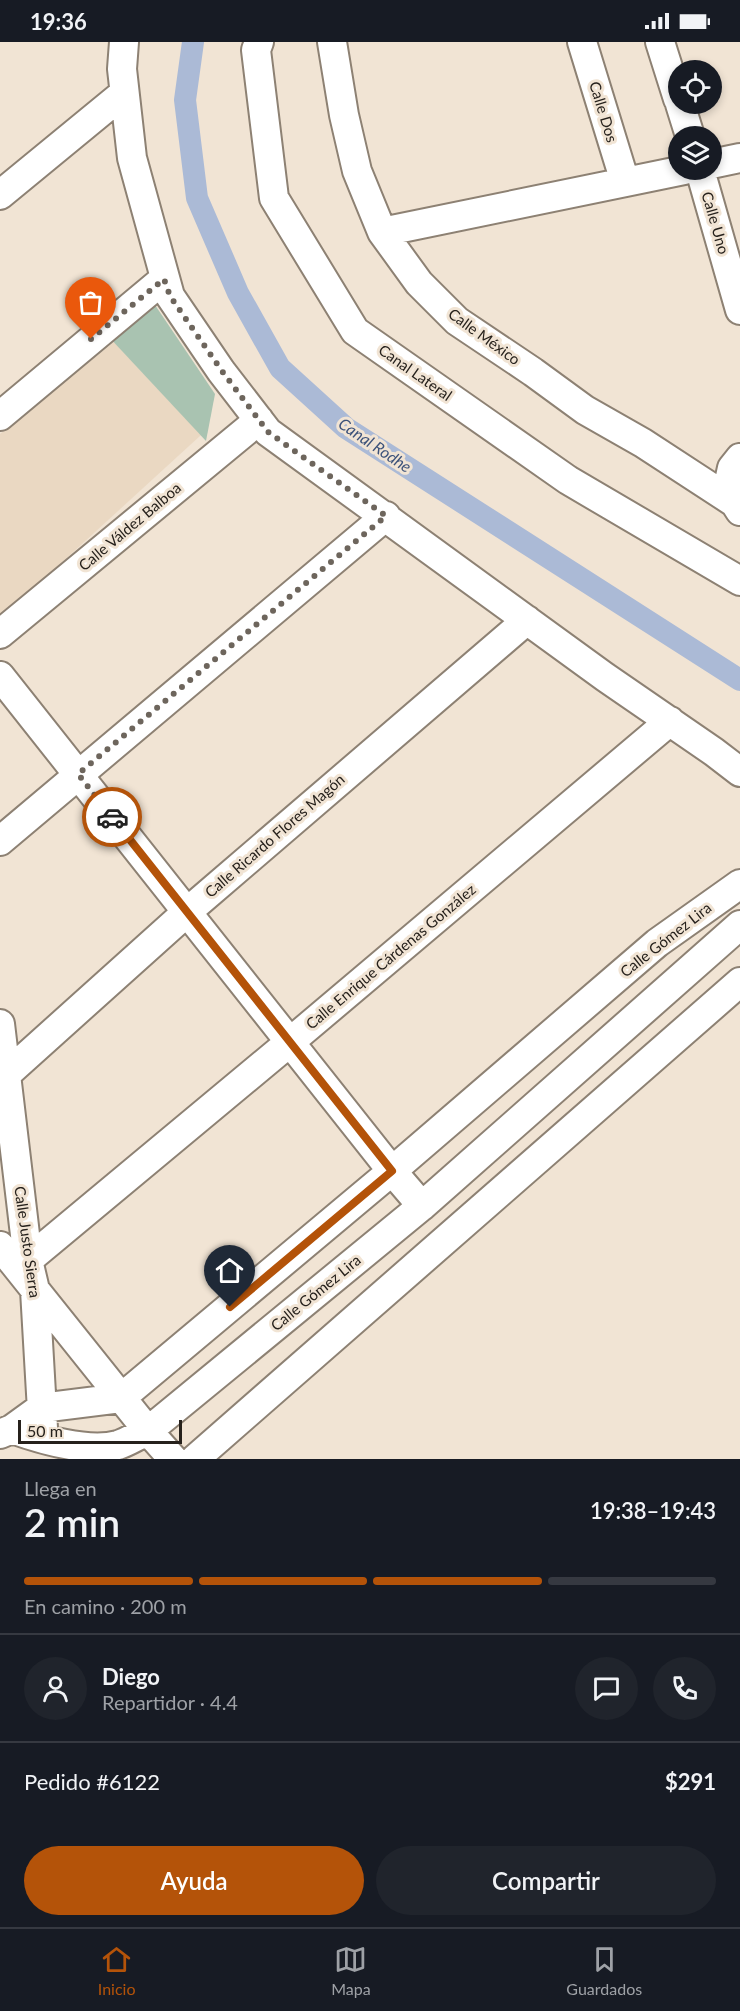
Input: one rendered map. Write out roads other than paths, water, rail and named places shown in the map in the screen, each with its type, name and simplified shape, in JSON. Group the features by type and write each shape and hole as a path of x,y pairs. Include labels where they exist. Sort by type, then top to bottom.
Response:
{"street":[{"path":"123,42 122,69 132,158 170,296 268,432 740,772"},
{"name":"Canal Lateral","path":"259,42 256,50 274,198 356,331 568,480 740,581"},
{"name":"Calle México","path":"332,42 344,115 357,171 382,232 419,283 457,321 585,410 643,444 738,507"},
{"name":"Calle Dos","path":"582,42 625,182"},
{"path":"660,42 668,67"},
{"path":"0,195 124,93"},
{"path":"722,162 740,158"},
{"path":"382,232 668,173"},
{"name":"Calle Uno","path":"703,180 740,310"},
{"path":"0,416 164,279"},
{"name":"Calle Váldez Balboa","path":"0,634 259,420"},
{"path":"738,507 727,491 732,468 740,458"},
{"path":"0,841 386,516"},
{"name":"Calle Ricardo Flores Magón","path":"3,1077 187,912 527,620"},
{"path":"0,676 422,1206"},
{"name":"Calle Enrique Cárdenas González","path":"28,1260 670,721"},
{"name":"Calle Gómez Lira","path":"740,884 657,943 392,1171 121,1398 41,1408 6,1431 42,1450 117,1445 148,1431 422,1206 740,925"},
{"path":"195,1459 740,981"},
{"name":"Calle Justo Sierra","path":"0,1024 3,1077 28,1260 35,1290 42,1450"},
{"path":"0,1246 121,1398 173,1459"},
{"path":"114,1459 148,1431"}],"waterway":[{"name":"Canal Rodhe","path":"193,42 185,100 197,198 238,293 280,368 346,428 740,680"}]}
